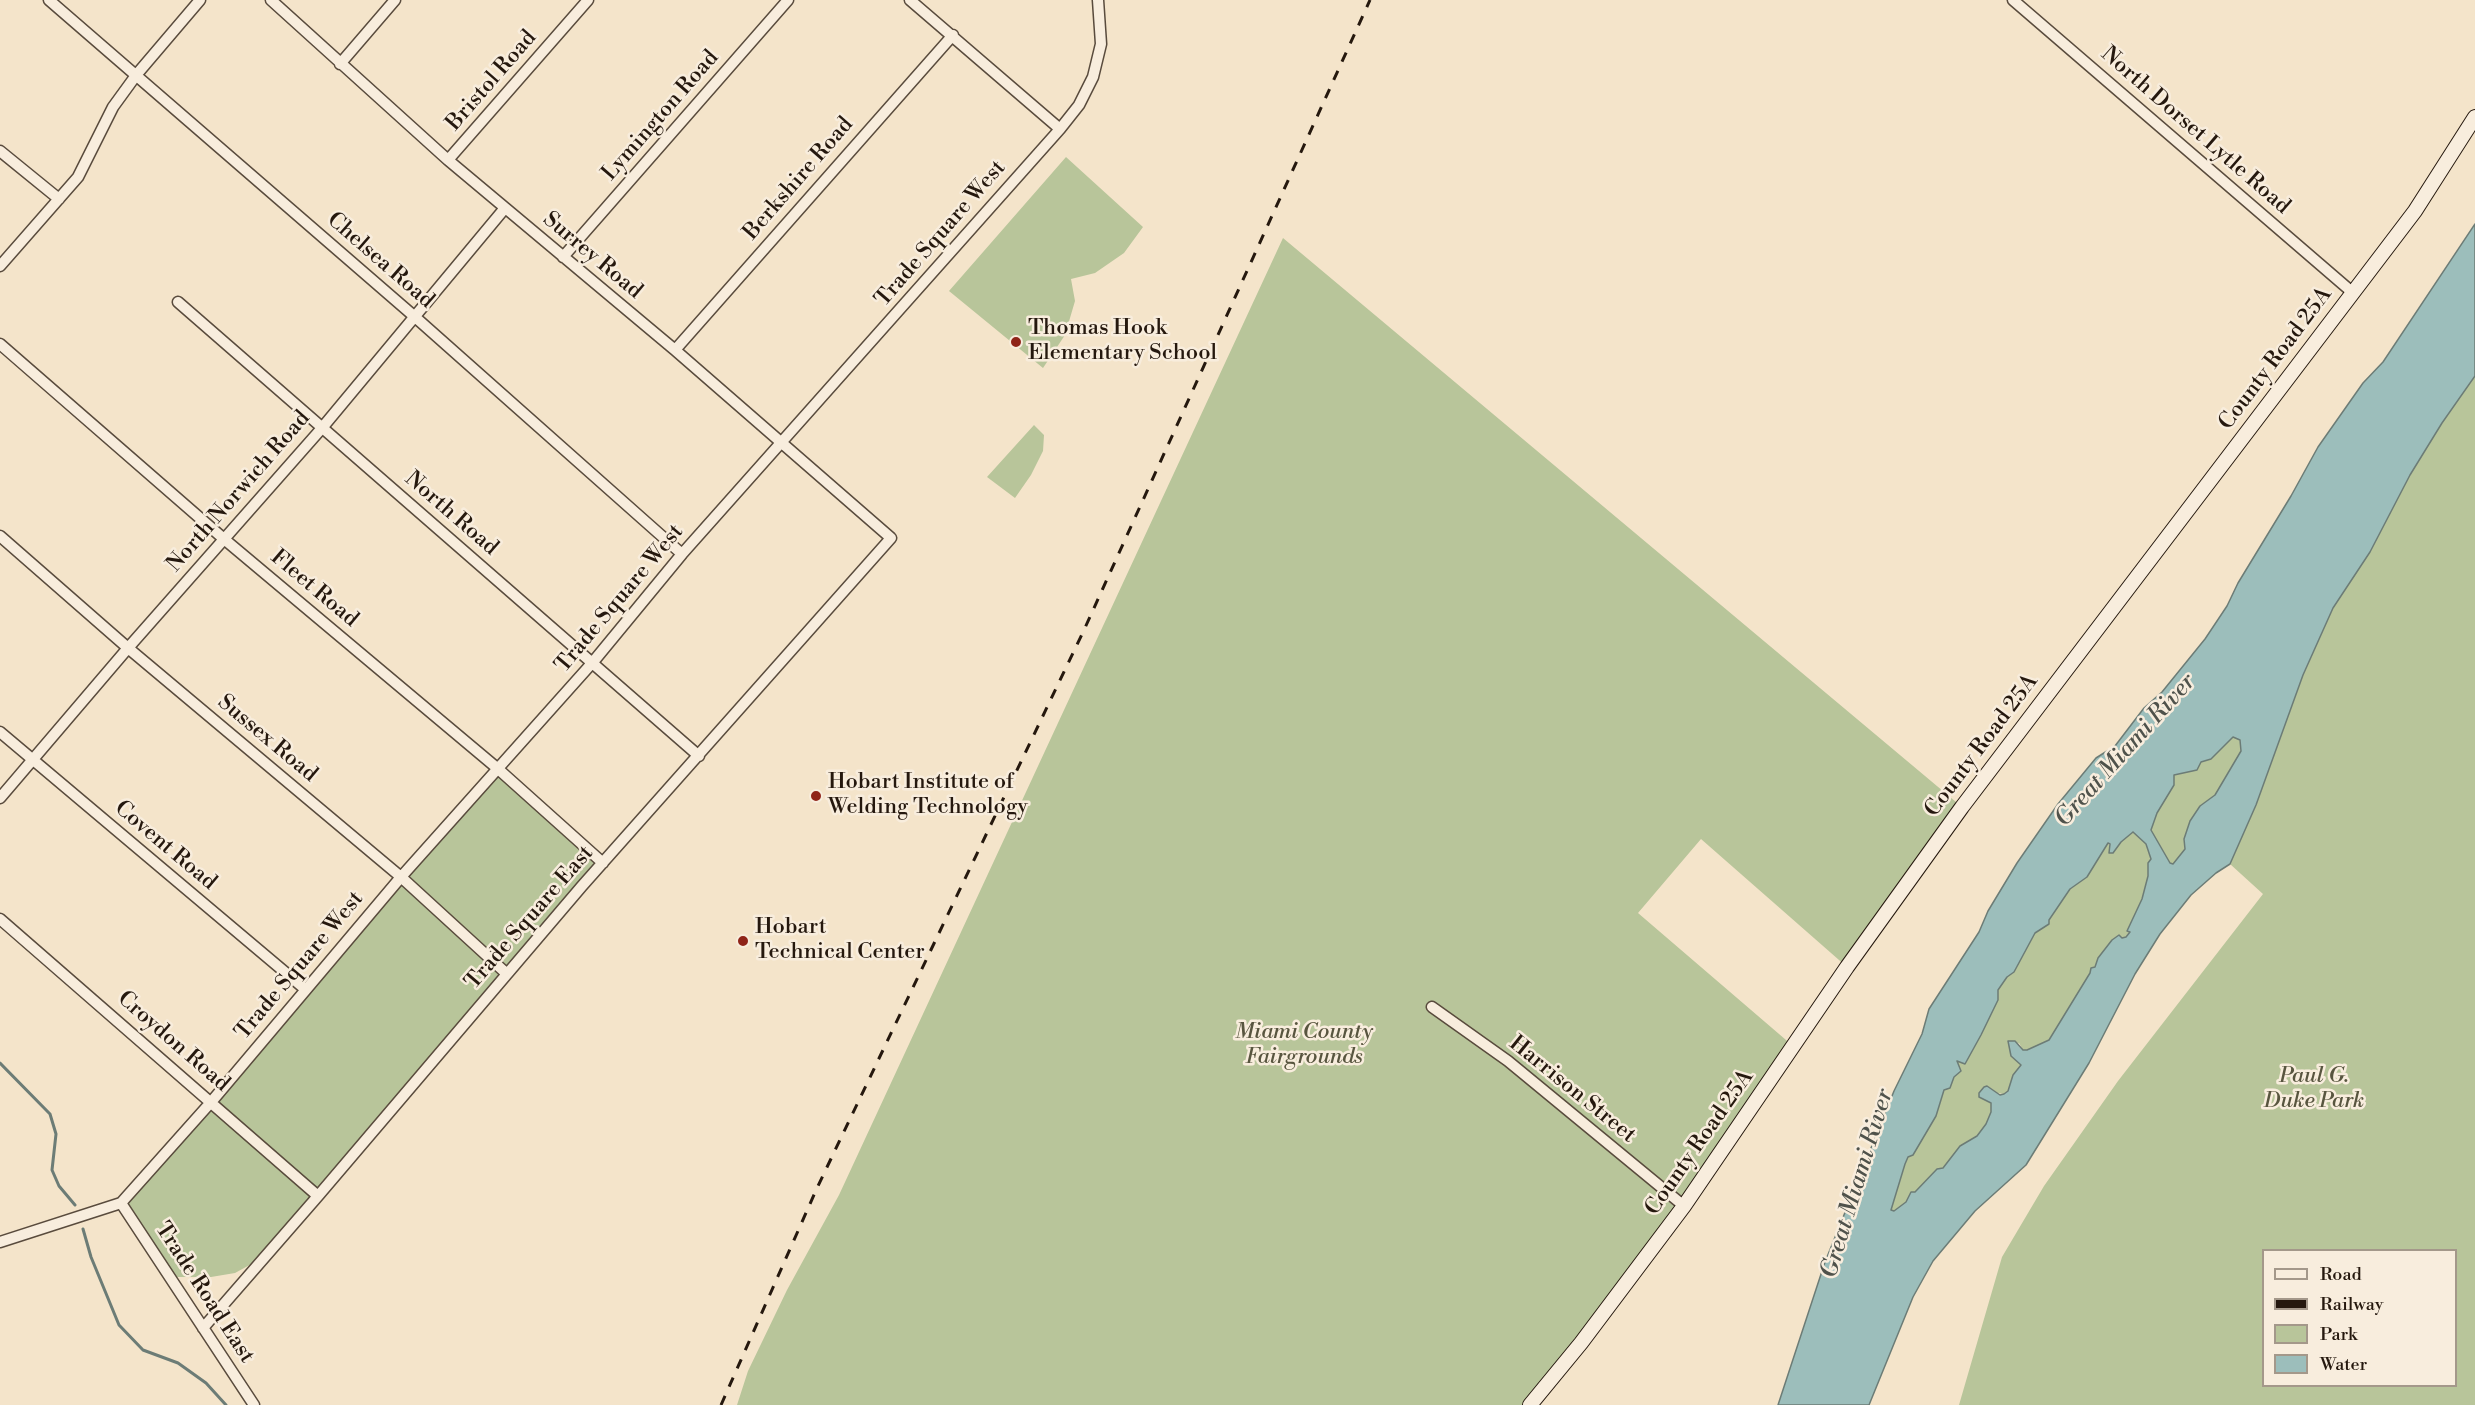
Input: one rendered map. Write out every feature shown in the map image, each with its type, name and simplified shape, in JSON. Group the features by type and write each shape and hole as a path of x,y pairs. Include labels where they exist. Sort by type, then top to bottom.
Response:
{"main road":[{"name":"County Road 25A","path":"1530,1405 1581,1343 1684,1206 1841,975 1940,837 2415,211 2475,117"}],"street":[{"name":"Chelsea Road","path":"49,0 415,317 682,554"},
{"path":"0,266 78,177 88,162 113,107 137,74 200,0"},
{"name":"Surrey Road","path":"270,0 448,160 675,350 891,538"},
{"path":"340,64 396,0"},
{"name":"Bristol Road","path":"448,160 588,0"},
{"name":"Lymington Road","path":"562,257 788,0"},
{"path":"910,0 1060,129"},
{"name":"Trade Square West","path":"121,1203 212,1101 400,877 593,662 682,554 1060,129 1079,105 1094,74 1101,44 1098,0"},
{"name":"North Dorset Lytle Road","path":"2013,0 2352,292"},
{"name":"Berkshire Road","path":"675,350 953,35"},
{"path":"0,151 59,199"},
{"name":"North Norwich Road","path":"0,798 128,648 322,428 505,208"},
{"name":"North Road","path":"178,302 699,756"},
{"name":"Fleet Road","path":"0,344 224,539 497,768 603,863"},
{"name":"Sussex Road","path":"0,536 128,648 400,877 507,974"},
{"name":"Trade Square East","path":"203,1328 603,863 891,538"},
{"name":"Covent Road","path":"0,732 305,989"},
{"name":"Croydon Road","path":"0,919 212,1101 318,1196"},
{"name":"Harrison Street","path":"1432,1007 1508,1061 1684,1206"},
{"path":"0,1242 121,1203"},
{"name":"Trade Road East","path":"121,1203 254,1405"}],"green space":[{"path":"1066,157 1143,227 1124,253 1095,273 1071,279 1075,301 1065,335 1043,368 949,291"},
{"name":"Miami County Fairgrounds","path":"1283,238 1962,807 1847,967 1701,839 1638,913 1793,1046 1530,1405 737,1405 748,1371 787,1290 839,1195"},
{"name":"Paul G. Duke Park","path":"2475,376 2475,1405 1959,1405 2002,1257 2044,1186 2118,1081 2263,894 2230,864 2256,805 2303,675 2333,608 2370,552 2410,475"},
{"path":"1034,425 1044,435 1043,451 1031,475 1015,498 987,477"},
{"path":"2233,737 2240,740 2241,751 2215,795 2200,806 2184,839 2185,849 2173,865 2151,830 2157,813 2174,785 2174,775 2197,770 2201,762 2211,759"},
{"path":"497,768 603,863 266,1256 235,1273 211,1277 170,1277 121,1203"},
{"path":"2133,832 2146,844 2151,859 2148,863 2148,876 2142,899 2128,931 2130,932 2126,937 2112,940 2095,967 2091,968 2049,1040 2030,1050 2023,1050 2019,1043 2010,1049 2011,1056 2022,1065 2013,1075 2008,1091 2004,1094 1983,1091 1979,1097 1991,1103 1991,1112 1986,1124 1977,1136 1960,1146 1943,1168 1937,1169 1894,1212 1891,1210 1908,1157 1913,1155 1936,1116 1944,1090 1950,1088 1954,1077 1961,1071 1957,1061 1974,1047 1981,1035 1998,1000 1998,990 2007,977 2014,972 2035,933 2049,920 2070,889 2087,877 2108,843 2113,853"}],"water":[{"name":"Great Miami River","path":"2475,224 2475,376 2410,475 2370,552 2333,608 2303,675 2256,805 2230,864 2191,895 2160,934 2135,974 2089,1063 2026,1165 1975,1211 1933,1261 1913,1297 1869,1405 1778,1405 1825,1262 1894,1091 1922,1034 1929,1009 1979,932 1988,911 2017,863 2058,804 2096,758 2115,746 2144,708 2162,692 2205,639 2227,606 2238,583 2318,447 2363,383 2383,362","holes":["2233,737 2240,740 2241,751 2215,795 2200,806 2190,821 2184,839 2185,849 2173,864 2170,863 2151,830 2157,813 2174,785 2174,775 2197,770 2201,762 2211,759","2133,832 2146,844 2151,859 2148,863 2148,876 2142,899 2127,931 2130,932 2126,937 2122,938 2119,935 2112,940 2098,958 2095,967 2091,968 2049,1040 2027,1050 2023,1050 2015,1041 2008,1041 2011,1056 2021,1065 2013,1075 2008,1091 2004,1094 2000,1095 1987,1086 1979,1093 1979,1097 1991,1103 1991,1112 1986,1124 1977,1136 1960,1146 1943,1168 1937,1169 1915,1192 1911,1192 1906,1202 1894,1211 1891,1210 1908,1157 1913,1155 1936,1116 1944,1090 1950,1088 1954,1077 1961,1071 1957,1061 1965,1064 1981,1035 1998,1000 1998,990 2007,977 2014,972 2035,933 2049,924 2049,920 2070,889 2087,877 2108,843 2110,844 2109,853 2113,853"]}],"waterway":[{"path":"0,1063 50,1114 56,1134 52,1170 59,1186 75,1205"},
{"path":"83,1229 91,1257 119,1325 143,1350 178,1363 206,1383 226,1405"}],"railway":[{"path":"721,1405 817,1188 1084,630 1370,0"}],"place":[{"name":"Thomas Hook Elementary School","path":"1016,342"},
{"name":"Hobart Institute of Welding Technology","path":"816,796"},
{"name":"Hobart Technical Center","path":"743,941"}]}
